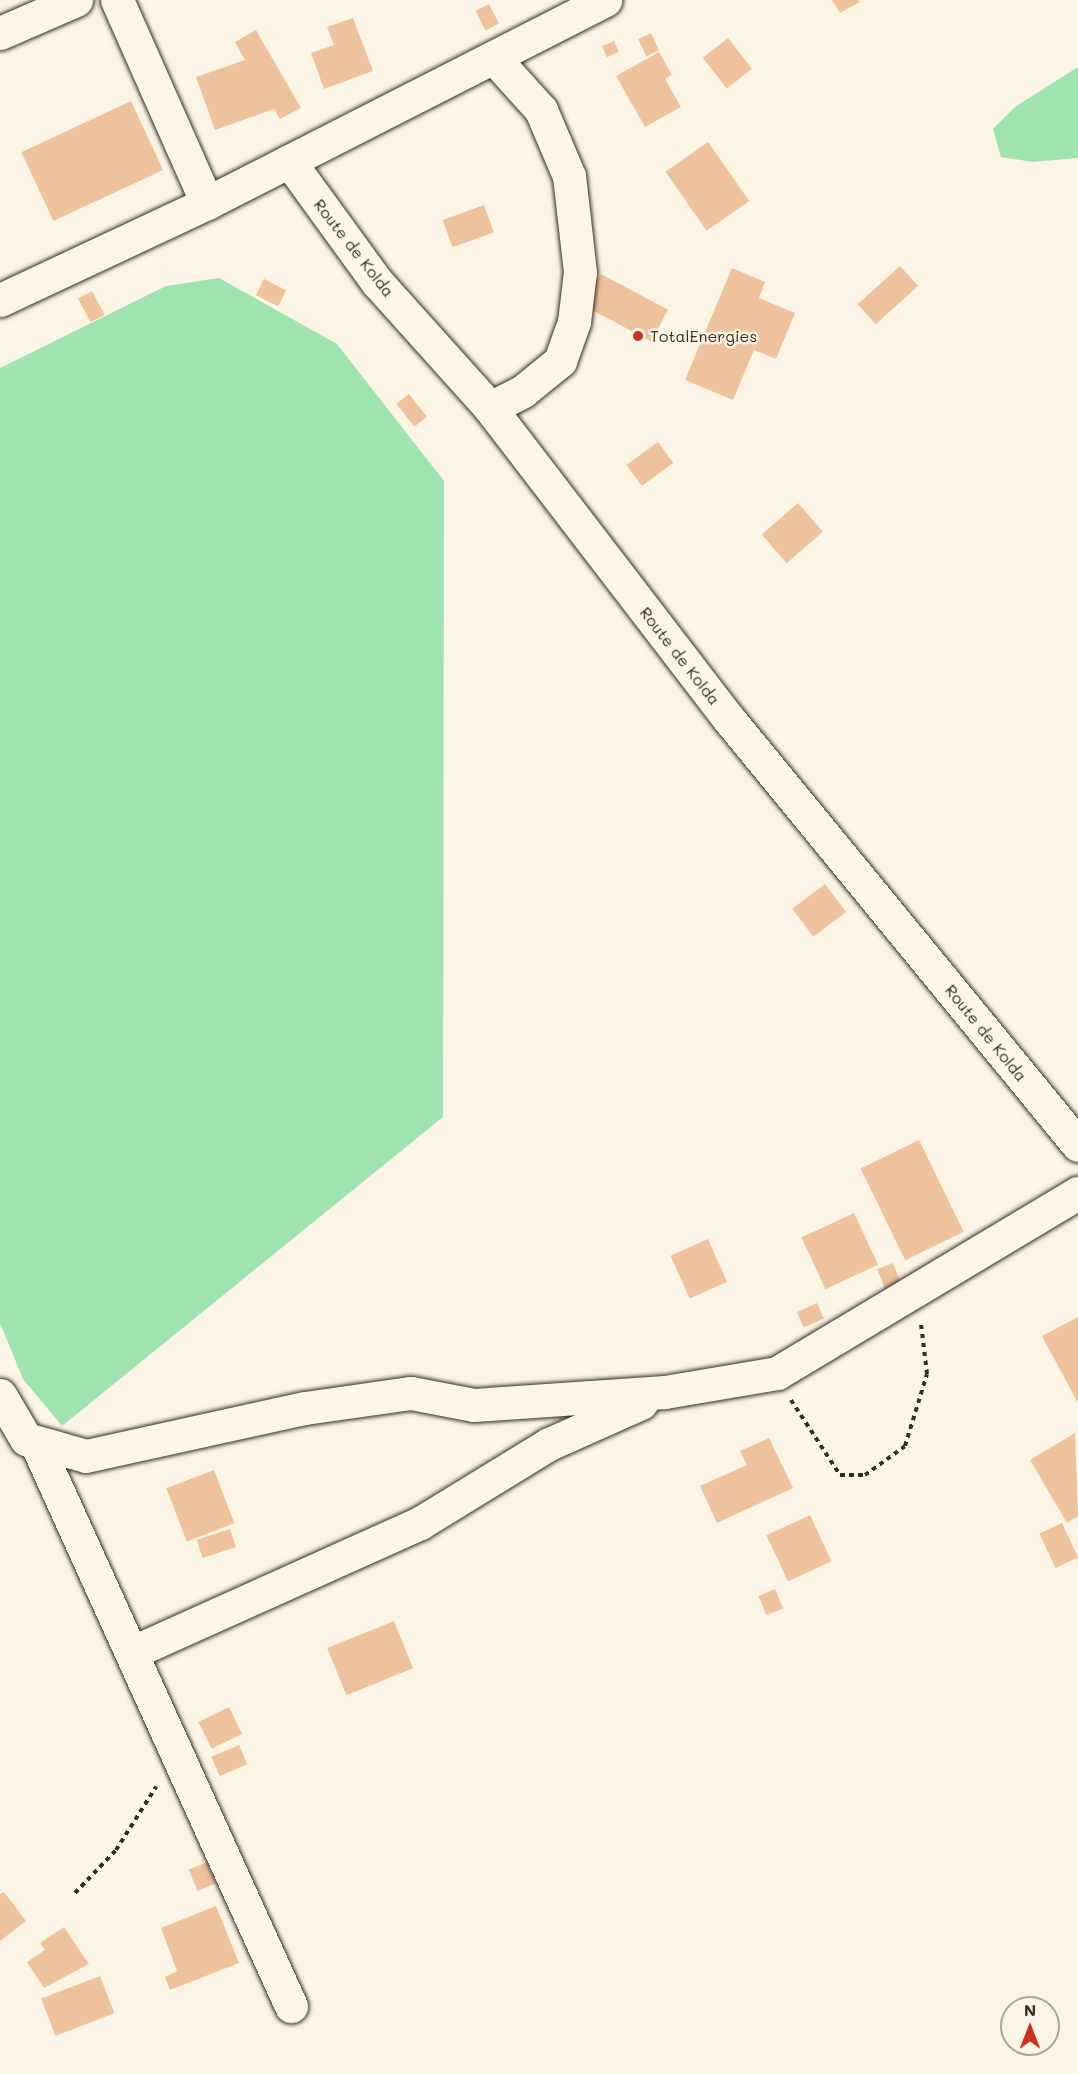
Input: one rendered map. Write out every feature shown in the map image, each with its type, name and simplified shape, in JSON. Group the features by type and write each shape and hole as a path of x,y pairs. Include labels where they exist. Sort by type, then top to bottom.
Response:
{"street":[{"path":"0,33 76,0"},
{"path":"117,0 207,203"},
{"path":"0,300 207,203 605,0"},
{"path":"490,408 523,391 560,361 574,322 580,272 569,176 541,110 494,58"},
{"name":"Route de Kolda","path":"289,161 377,282 490,408 728,718 1078,1145"},
{"path":"0,1395 26,1439 37,1444 86,1456 304,1408 411,1393 474,1405 664,1392 777,1373 1078,1193"},
{"path":"133,1653 420,1523 549,1443 664,1392"},
{"path":"37,1444 133,1653 165,1736 189,1778 291,2006"}],"path":[{"path":"777,1373 808,1431 840,1475 865,1475 904,1446 927,1374 917,1289"},
{"path":"75,1893 116,1850 156,1789 165,1736"}],"green space":[{"path":"1078,67 1078,158 1033,162 1001,157 993,129 1015,107"},
{"path":"219,278 337,344 444,481 443,1117 62,1426 23,1379 0,1323 0,368 166,286"}],"building":[{"path":"832,0 858,0 860,2 840,13"},
{"path":"489,4 499,24 486,30 476,11"},
{"path":"353,18 373,71 324,89 311,53 334,45 327,27"},
{"path":"256,30 301,108 280,119 274,109 215,130 196,77 245,60 235,42"},
{"path":"651,33 659,50 646,56 638,39"},
{"path":"728,38 752,69 727,88 703,58"},
{"path":"614,41 619,52 607,57 602,46"},
{"path":"659,52 672,75 665,79 681,107 645,127 616,76"},
{"path":"131,101 163,170 53,221 21,152"},
{"path":"708,142 749,201 707,231 665,172"},
{"path":"484,205 494,232 453,247 443,220"},
{"path":"900,266 918,286 876,324 858,304"},
{"path":"732,268 765,282 759,298 795,313 776,359 754,350 733,400 685,380"},
{"path":"601,274 668,310 651,341 584,306"},
{"path":"264,279 286,290 278,306 256,295"},
{"path":"92,291 105,315 91,322 78,299"},
{"path":"409,394 427,417 414,427 396,404"},
{"path":"658,442 673,463 642,486 626,465"},
{"path":"798,503 823,532 787,563 762,534"},
{"path":"825,884 846,912 813,937 792,909"},
{"path":"919,1140 964,1232 905,1260 861,1168"},
{"path":"854,1213 878,1265 826,1289 801,1238"},
{"path":"708,1239 727,1282 690,1299 671,1256"},
{"path":"893,1263 901,1283 885,1290 877,1269"},
{"path":"817,1303 824,1319 804,1327 797,1312"},
{"path":"1078,1317 1078,1403 1042,1336"},
{"path":"1075,1433 1078,1516 1067,1523 1030,1460"},
{"path":"769,1438 793,1488 717,1523 700,1486 747,1465 740,1451"},
{"path":"214,1470 234,1523 187,1541 166,1488"},
{"path":"810,1515 832,1561 788,1582 766,1535"},
{"path":"1062,1523 1078,1557 1055,1568 1039,1534"},
{"path":"230,1529 236,1547 203,1558 197,1540"},
{"path":"775,1589 783,1608 767,1615 758,1596"},
{"path":"394,1621 413,1668 346,1695 327,1648"},
{"path":"229,1707 242,1734 212,1749 198,1722"},
{"path":"239,1745 247,1764 220,1776 211,1757"},
{"path":"207,1862 216,1883 198,1891 189,1870"},
{"path":"4,1892 26,1921 0,1941 0,1894"},
{"path":"216,1906 239,1963 170,1990 165,1977 177,1971 161,1928"},
{"path":"64,1927 89,1964 44,1988 27,1962 45,1950 40,1943"},
{"path":"100,1976 114,2013 56,2036 41,1999"}],"place":[{"name":"TotalEnergies","path":"638,336"}]}
